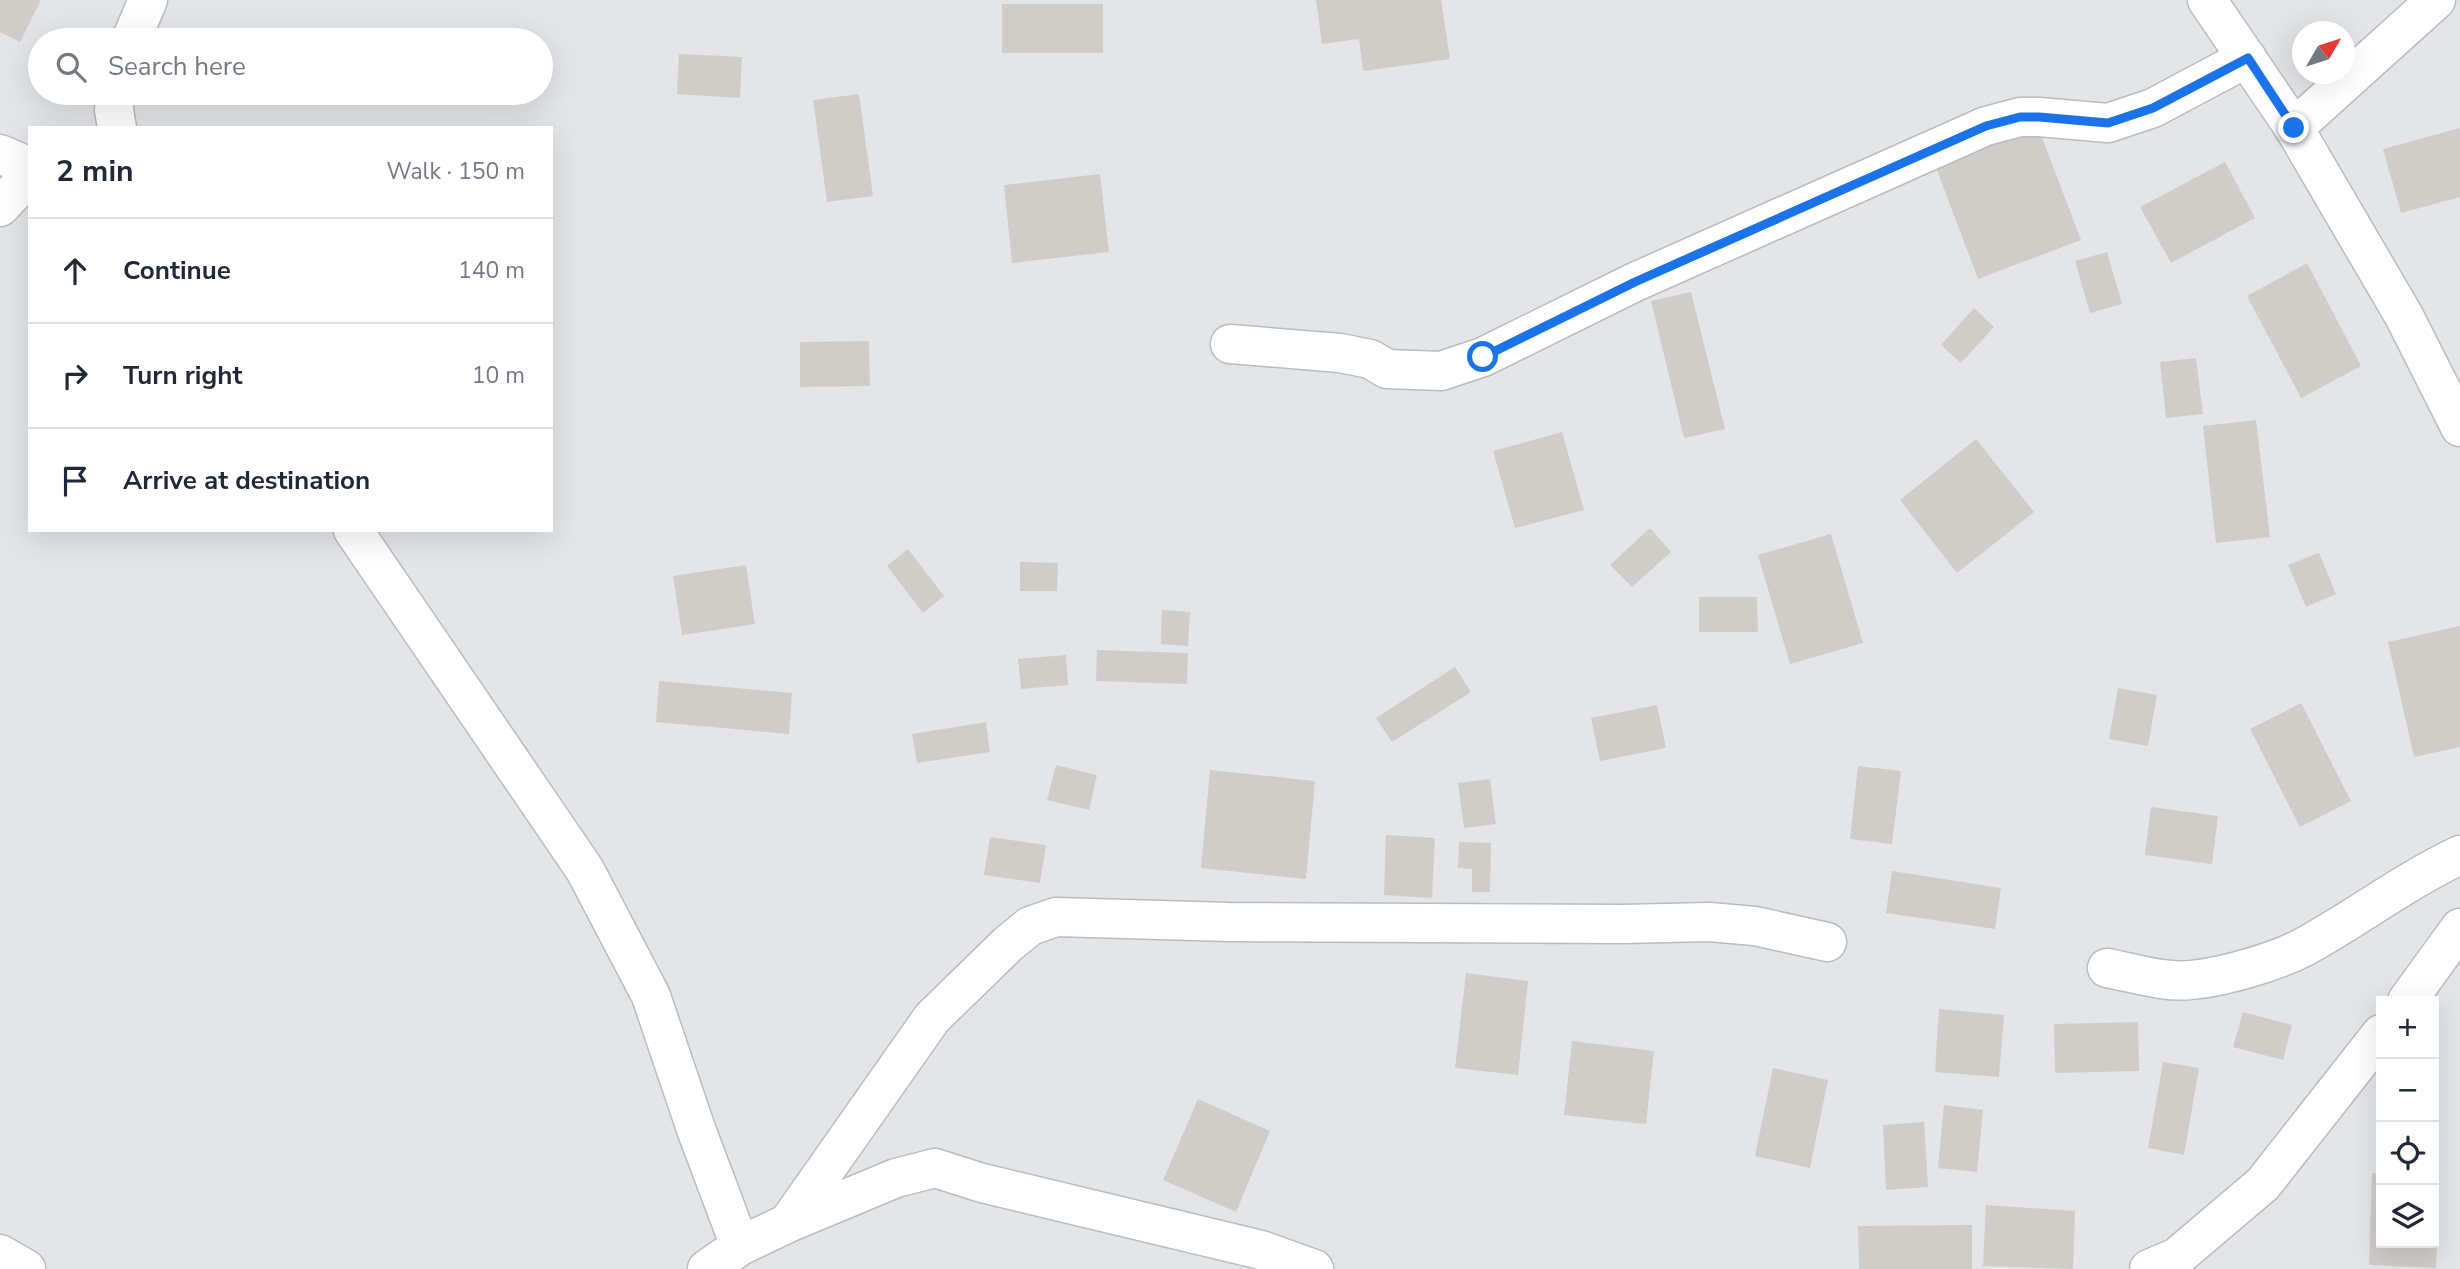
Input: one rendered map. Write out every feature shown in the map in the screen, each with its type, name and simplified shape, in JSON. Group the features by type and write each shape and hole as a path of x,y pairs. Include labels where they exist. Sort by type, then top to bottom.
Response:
{"street":[{"path":"136,28 148,0"},
{"path":"2207,0 2294,128 2403,316 2460,426"},
{"path":"2294,128 2436,0"},
{"path":"1230,344 1340,353 1370,359 1387,369 1441,371 1483,357 1635,282 1986,126 2020,117 2108,123 2153,108 2248,58"},
{"path":"114,105 117,126"},
{"path":"0,154 28,166"},
{"path":"0,207 28,177"},
{"path":"354,532 585,870 651,996 696,1129 740,1246"},
{"path":"2107,968 2190,980 2245,969 2302,948 2433,868 2460,855"},
{"path":"788,1223 932,1018 1015,938 1030,926 1056,917 1229,922 1709,922 1755,926 1827,942"},
{"path":"2411,996 2460,928"},
{"path":"2168,1265 2263,1184 2376,1040"},
{"path":"707,1269 740,1246 788,1223 896,1178 935,1168 982,1183 1261,1250 1314,1269"},
{"path":"0,1254 26,1269"}],"building":[{"path":"0,0 41,0 20,42 0,32"},
{"path":"1316,0 1441,0 1450,59 1363,71 1359,39 1322,44"},
{"path":"1002,4 1103,4 1103,53 1002,53"},
{"path":"679,54 742,57 740,98 677,94"},
{"path":"859,94 873,196 827,202 813,100"},
{"path":"2035,119 2081,240 1978,279 1932,157"},
{"path":"2460,128 2460,197 2401,213 2383,149"},
{"path":"2225,162 2255,218 2171,263 2140,207"},
{"path":"1100,174 1109,252 1012,263 1004,185"},
{"path":"2107,252 2122,304 2090,313 2075,261"},
{"path":"2307,263 2361,366 2301,398 2247,296"},
{"path":"1691,292 1725,429 1684,438 1651,301"},
{"path":"1974,308 1994,327 1961,363 1941,345"},
{"path":"869,341 870,386 800,387 800,342"},
{"path":"2196,358 2203,414 2166,418 2160,362"},
{"path":"2256,420 2270,537 2216,543 2203,426"},
{"path":"1562,432 1584,510 1515,528 1493,451"},
{"path":"1976,439 2034,512 1957,573 1900,500"},
{"path":"1650,528 1671,552 1632,587 1610,565"},
{"path":"1831,534 1863,643 1790,664 1758,555"},
{"path":"908,549 944,596 923,613 887,566"},
{"path":"2319,553 2336,594 2306,607 2288,565"},
{"path":"1020,562 1058,563 1057,591 1020,591"},
{"path":"746,565 755,624 682,635 673,576"},
{"path":"1699,597 1757,597 1758,632 1699,632"},
{"path":"1162,610 1190,612 1188,646 1161,644"},
{"path":"2460,626 2460,747 2414,757 2388,642"},
{"path":"1097,650 1188,653 1187,684 1096,681"},
{"path":"1066,655 1068,685 1021,689 1018,659"},
{"path":"1455,667 1471,692 1392,742 1376,718"},
{"path":"659,681 792,693 789,734 656,722"},
{"path":"2118,688 2157,695 2148,746 2109,739"},
{"path":"2301,703 2351,801 2300,827 2250,729"},
{"path":"1657,705 1666,748 1600,761 1591,718"},
{"path":"986,722 990,752 917,763 912,734"},
{"path":"1056,765 1097,775 1089,810 1047,800"},
{"path":"1858,766 1901,771 1892,844 1850,839"},
{"path":"1210,770 1315,781 1306,879 1201,868"},
{"path":"1490,779 1496,824 1464,828 1458,783"},
{"path":"2151,807 2218,816 2212,864 2145,855"},
{"path":"1386,835 1435,838 1432,898 1384,895"},
{"path":"990,837 1046,845 1040,883 984,875"},
{"path":"1459,842 1491,843 1490,892 1472,892 1472,869 1458,868"},
{"path":"1892,871 2001,888 1995,929 1886,913"},
{"path":"1466,973 1528,981 1518,1075 1455,1068"},
{"path":"1939,1009 2004,1015 1999,1077 1935,1072"},
{"path":"2243,1012 2292,1025 2283,1060 2233,1047"},
{"path":"2138,1022 2139,1071 2055,1073 2054,1024"},
{"path":"1572,1041 1654,1051 1646,1124 1564,1115"},
{"path":"2163,1062 2199,1068 2184,1155 2148,1148"},
{"path":"1773,1068 1828,1080 1810,1168 1755,1156"},
{"path":"1198,1099 1270,1131 1236,1212 1163,1180"},
{"path":"1944,1105 1983,1110 1977,1172 1938,1168"},
{"path":"1924,1122 1928,1187 1886,1190 1883,1125"},
{"path":"2372,1173 2376,1173 2376,1248 2437,1248 2436,1268 2369,1265"},
{"path":"1986,1205 2075,1211 2073,1269 1983,1266"},
{"path":"1972,1225 1972,1269 1859,1269 1858,1226"}],"route":[{"path":"1483,357 1635,282 1986,126 2020,117 2108,123 2153,108 2248,58 2294,128"}]}
